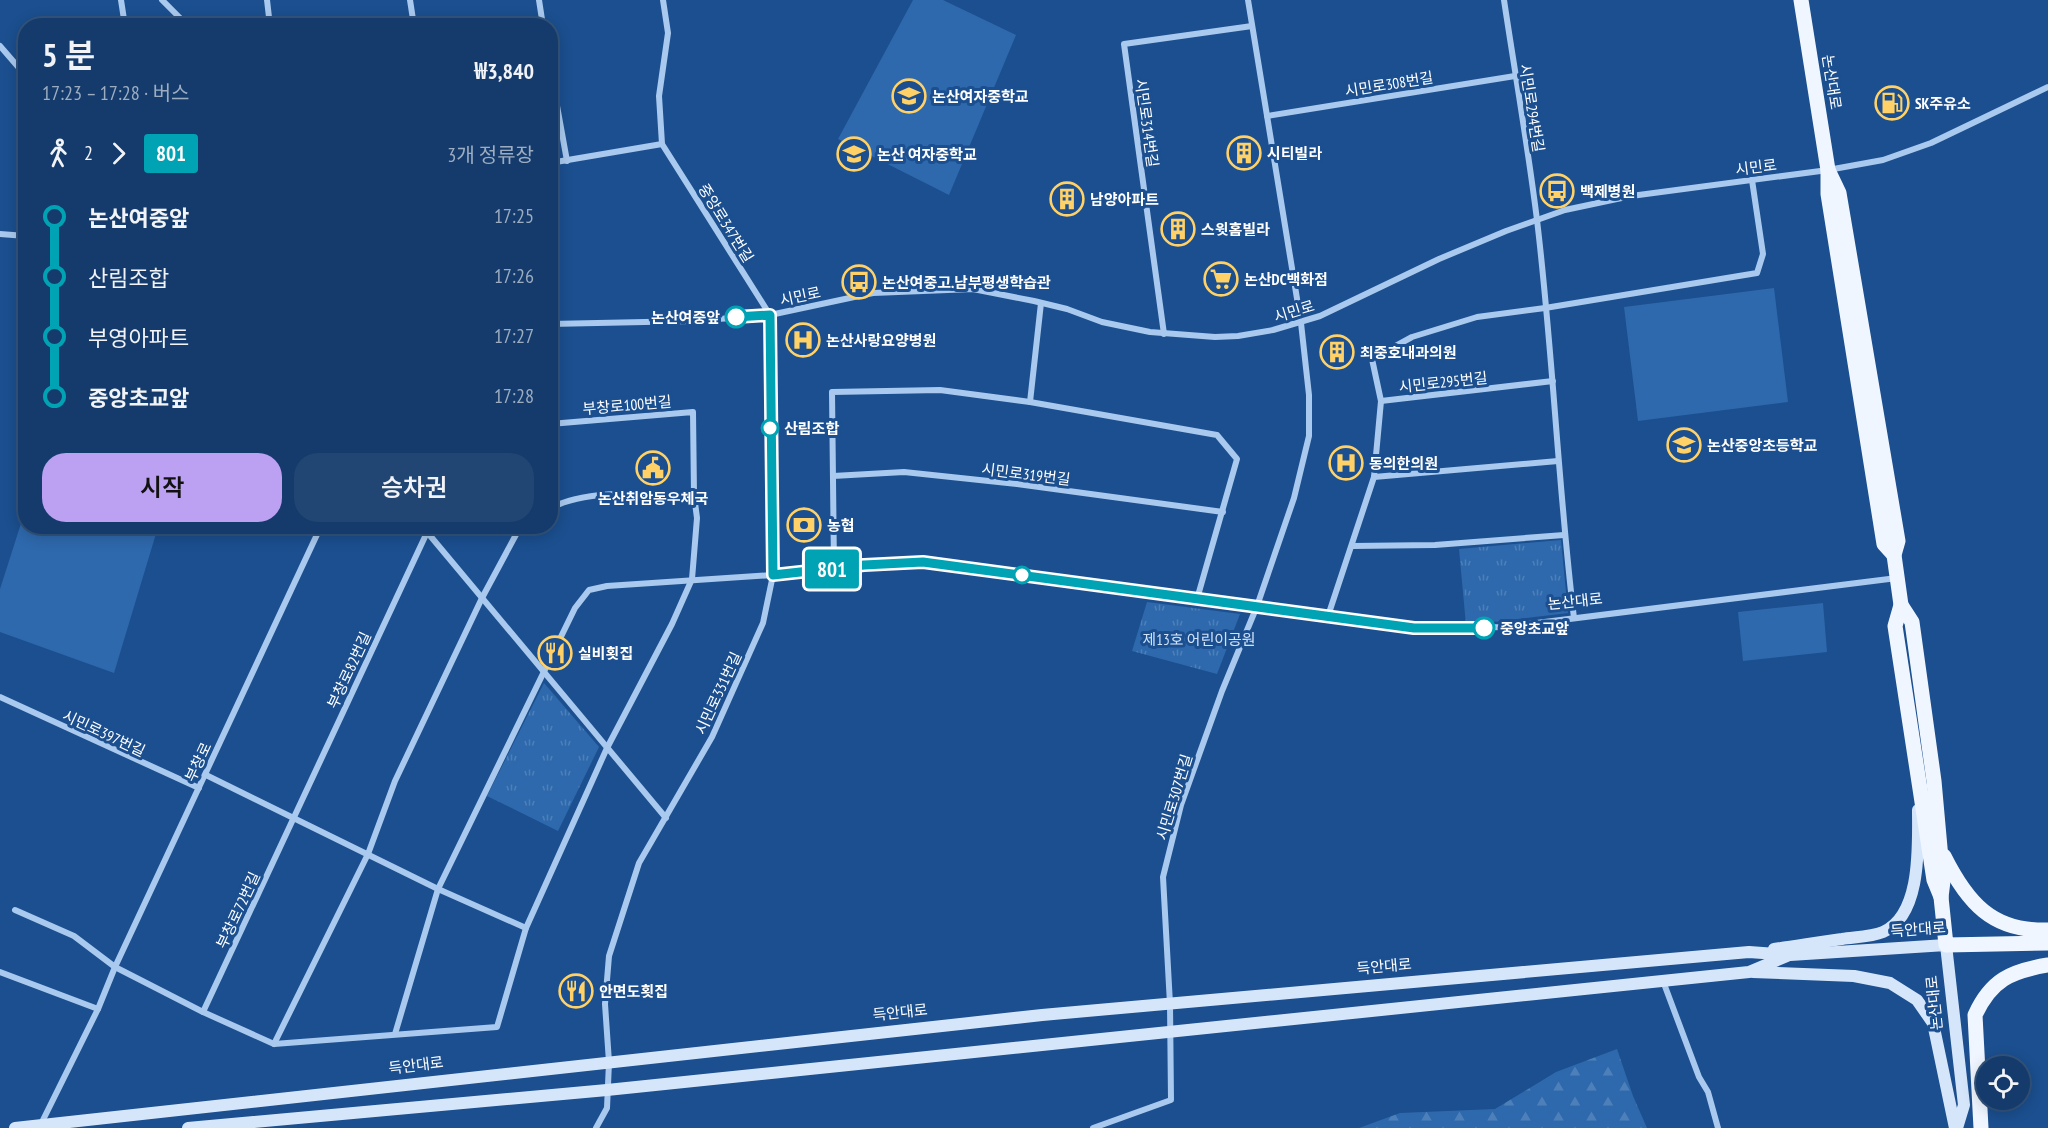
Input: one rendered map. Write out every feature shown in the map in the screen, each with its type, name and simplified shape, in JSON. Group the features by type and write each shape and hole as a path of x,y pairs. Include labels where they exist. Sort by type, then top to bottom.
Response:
{"main road":[{"name":"논산대로","path":"1801,0 1828,170 1828,194 1884,544 1894,555 1898,578 1901,605 1895,626 1934,880 1941,897"},
{"name":"논산대로","path":"1901,605 1912,622 1934,781 1946,945"},
{"path":"1940,848 1958,884 1984,912 2003,924 2029,931 2048,930"},
{"name":"득안대로","path":"1946,945 2048,943"},
{"path":"1980,1128 1975,1015 1991,988 2008,975 2048,966"}],"street":[{"path":"121,0 124,18"},
{"path":"162,0 180,18"},
{"path":"267,0 269,18"},
{"path":"410,0 413,18"},
{"path":"539,0 542,18"},
{"name":"중앙로347번길","path":"663,0 668,33 659,96 662,144 770,315"},
{"path":"1248,0 1301,323"},
{"name":"시민로294번길","path":"1504,0 1537,220"},
{"name":"시민로314번길","path":"1164,333 1124,44 1252,26"},
{"path":"0,46 18,67"},
{"name":"시민로308번길","path":"1267,116 1515,76"},
{"name":"시민로","path":"558,324 692,321 770,315 873,293 973,289 1067,309 1102,322 1164,333 1215,337 1238,336 1273,330 1320,316 1439,259 1565,210 1631,196 1828,170 1883,160 1931,143 2048,87"},
{"path":"558,111 567,161"},
{"path":"558,162 662,144"},
{"name":"시민로295번길","path":"1553,381 1381,401 1372,359 1412,337 1477,317 1757,273 1763,254 1752,180"},
{"path":"1537,220 1553,381 1564,535 1574,618"},
{"path":"0,234 18,235"},
{"path":"1030,402 1041,303"},
{"name":"시민로331번길","path":"596,1128 607,1108 609,1062 605,1004 609,956 639,863 712,737 763,623 773,575 770,315"},
{"name":"시민로307번길","path":"1093,1128 1171,1100 1170,1004 1163,877 1181,805 1222,691 1257,606 1294,498 1309,436 1309,395 1301,323"},
{"path":"834,568 832,392 940,390 1030,402 1217,435 1237,459 1197,599"},
{"path":"1328,616 1374,477 1381,401"},
{"name":"부창로100번길","path":"558,422 693,412 694,495"},
{"path":"1374,477 1558,461"},
{"name":"시민로319번길","path":"833,476 915,473 1017,484 1223,512"},
{"path":"15,910 74,936 115,967 273,1044 497,1027 526,928 607,748 672,624 692,579 697,518 694,495 596,495 558,504"},
{"name":"부창로","path":"39,1127 98,1009 115,967 317,534"},
{"name":"부창로82번길","path":"294,818 423,534"},
{"path":"431,534 666,818"},
{"path":"273,1044 368,854 394,781 482,598 516,534"},
{"path":"1352,546 1435,546 1564,535"},
{"path":"395,1034 438,889 575,608 589,590 606,586 923,562 1257,606"},
{"name":"논산대로","path":"1257,606 1414,628 1505,627 1898,578"},
{"name":"시민로397번길","path":"0,697 199,788"},
{"path":"206,775 438,889 526,928"},
{"path":"1749,952 1858,937 1884,931 1897,920 1904,912 1915,885 1918,855 1919,784"},
{"name":"부창로72번길","path":"202,1011 294,818"},
{"name":"논산대로","path":"1946,945 1964,1105 1956,1128"},
{"name":"득안대로","path":"15,1128 1042,1015 1749,952 1790,955 1946,945"},
{"name":"득안대로","path":"188,1128 607,1090 1749,972 1790,955"},
{"path":"0,972 98,1009"},
{"path":"1749,972 1854,976 1890,983 1917,1000 1934,1023 1956,1128"},
{"path":"1663,981 1699,1077 1708,1092 1718,1128"},
{"name":"논산대로","path":"1964,1105 1980,1128"}],"green space":[{"path":"913,0 943,0 1016,35 949,195 838,139"},
{"path":"1774,288 1788,402 1638,421 1624,307"},
{"path":"18,533 156,534 114,673 0,632 0,589"},
{"path":"1561,540 1568,613 1466,625 1459,549"},
{"name":"제13호 어린이공원","path":"1147,602 1240,614 1217,674 1132,651"},
{"path":"1823,603 1827,652 1743,661 1738,612"},
{"path":"544,683 599,747 558,831 487,796"},
{"path":"1617,1049 1647,1128 1359,1128 1400,1113 1495,1109 1556,1072"}],"bus line":[{"name":"801","path":"736,317 770,315 773,575 864,565 923,562 1414,628 1484,628"}],"place":[{"name":"논산여자중학교","path":"909,96"},
{"name":"SK주유소","path":"1892,103"},
{"name":"시티빌라","path":"1244,153"},
{"name":"논산 여자중학교","path":"854,154"},
{"name":"백제병원","path":"1557,191"},
{"name":"남양아파트","path":"1067,199"},
{"name":"스윗홈빌라","path":"1178,229"},
{"name":"논산DC백화점","path":"1221,279"},
{"name":"논산여중고.남부평생학습관","path":"859,282"},
{"name":"논산여중앞","path":"736,317"},
{"name":"논산사랑요양병원","path":"803,340"},
{"name":"최중호내과의원","path":"1337,352"},
{"name":"산림조합","path":"770,428"},
{"name":"논산중앙초등학교","path":"1684,445"},
{"name":"동의한의원","path":"1346,463"},
{"name":"논산취암동우체국","path":"653,468"},
{"name":"농협","path":"804,525"},
{"name":"중앙초교앞","path":"1484,628"},
{"name":"실비횟집","path":"555,653"},
{"name":"안면도횟집","path":"576,991"}]}
